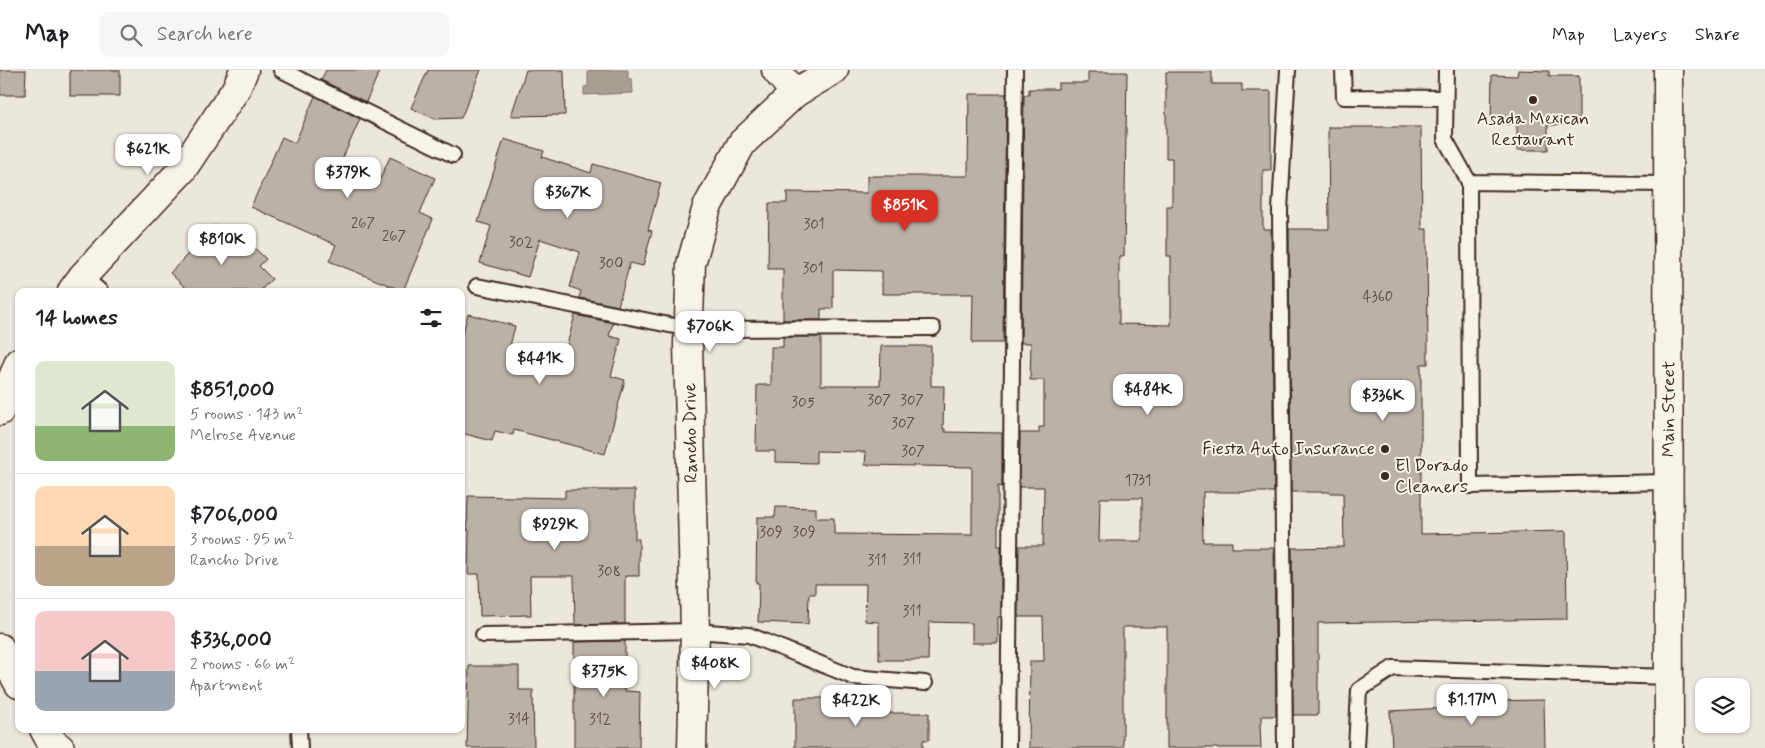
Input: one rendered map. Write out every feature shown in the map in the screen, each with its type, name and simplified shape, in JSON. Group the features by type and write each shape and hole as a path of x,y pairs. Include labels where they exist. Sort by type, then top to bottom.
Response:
{"street":[{"path":"85,286 182,170 236,89 244,70"},
{"path":"776,70 795,93"},
{"name":"Rancho Drive","path":"692,748 695,631 689,329 691,264 707,207 742,143 795,93 834,70"},
{"name":"Main Street","path":"1668,70 1669,748"},
{"path":"0,411 15,372"},
{"path":"0,648 15,677"},
{"path":"46,733 50,740 60,748"}],"lane":[{"path":"281,70 453,155"},
{"path":"1285,748 1280,210 1288,70"},
{"path":"1343,70 1344,97 1445,98"},
{"path":"1446,70 1445,139 1469,182 1470,486 1669,482"},
{"path":"1008,748 1015,72"},
{"path":"1469,182 1668,184"},
{"path":"477,286 689,329 933,328"},
{"path":"483,635 695,631 749,635 853,677 925,684"},
{"path":"1356,748 1359,690 1393,668 1669,677"},
{"path":"299,733 300,748"}],"shaded area":[{"path":"588,70 628,70 628,79 632,79 633,93 584,95 584,87 588,86"}],"building":[{"path":"0,70 26,70 25,95 0,95"},
{"path":"70,70 120,70 120,96 70,96"},
{"path":"326,70 380,70 366,102 321,80"},
{"path":"428,70 481,70 461,118 435,119 411,108"},
{"path":"526,70 564,70 565,115 511,116"},
{"path":"1518,70 1549,71 1549,76 1579,76 1579,125 1548,125 1548,150 1517,150 1517,124 1491,124 1492,75 1517,76"},
{"path":"1088,72 1127,72 1124,256 1119,256 1119,324 1171,325 1171,256 1167,256 1167,206 1172,206 1172,158 1166,158 1166,72 1212,72 1212,84 1242,84 1242,91 1271,91 1271,170 1263,170 1263,229 1271,229 1274,492 1203,492 1202,498 1203,542 1232,542 1232,548 1274,548 1276,716 1262,716 1262,723 1260,723 1261,748 1167,748 1167,627 1123,627 1123,748 1029,748 1030,661 1044,661 1043,617 1018,617 1019,546 1043,546 1044,487 1019,487 1020,433 1039,433 1039,427 1044,427 1044,380 1030,380 1031,343 1021,343 1024,95 1029,95 1029,89 1058,89 1058,83 1088,83","holes":["1100,498 1142,498 1142,541 1099,541"]},
{"path":"969,94 1006,94 1003,343 972,343 973,294 882,294 882,271 833,270 833,309 821,309 821,320 783,320 783,269 768,269 769,203 787,203 787,192 867,193 867,176 968,176"},
{"path":"315,96 360,119 341,162 380,179 390,157 435,178 420,213 433,219 404,288 396,288 329,261 336,245 251,207 282,137 295,143"},
{"path":"1328,127 1421,127 1422,229 1427,229 1428,364 1421,364 1421,534 1566,531 1567,619 1318,623 1318,715 1293,715 1292,548 1344,547 1343,493 1291,492 1289,229 1329,229"},
{"path":"504,139 544,151 542,157 591,173 593,164 661,183 648,230 652,231 643,266 630,263 618,306 579,298 581,291 570,287 580,252 540,239 528,277 480,263 491,226 478,222"},
{"path":"215,225 234,244 239,233 266,259 259,266 272,279 263,288 186,288 170,273"},
{"path":"468,314 515,326 509,350 562,363 575,315 613,323 609,336 621,339 611,376 625,380 605,454 514,430 513,435 495,431 492,441 465,434 465,325"},
{"path":"783,337 821,337 821,385 880,385 881,346 931,346 931,386 944,386 943,429 945,429 945,432 1002,433 1002,487 998,486 998,546 1001,546 1001,617 998,617 998,643 972,643 972,623 929,622 928,660 879,660 879,622 865,621 866,584 815,584 815,594 809,594 808,624 758,622 759,583 756,583 757,517 775,517 776,507 816,508 816,518 834,518 834,534 972,535 972,467 865,465 866,452 816,451 816,463 775,462 775,451 756,451 757,385 771,385 771,347 783,347"},
{"path":"565,490 635,490 635,539 639,539 639,576 625,576 625,624 575,625 574,576 530,576 531,615 480,616 479,574 468,574 468,496 565,498"},
{"path":"625,641 625,691 640,692 639,748 574,748 574,642"},
{"path":"469,666 519,666 519,690 533,690 534,748 467,748"},
{"path":"795,698 845,698 846,713 929,713 929,740 923,740 923,748 795,748"},
{"path":"1544,700 1545,748 1392,748 1390,711 1483,706 1483,701"}],"place":[{"name":"Asada Mexican Restaurant","path":"1533,100"},
{"name":"Fiesta Auto Insurance","path":"1385,449"},
{"name":"El Dorado Cleaners","path":"1385,476"}]}
